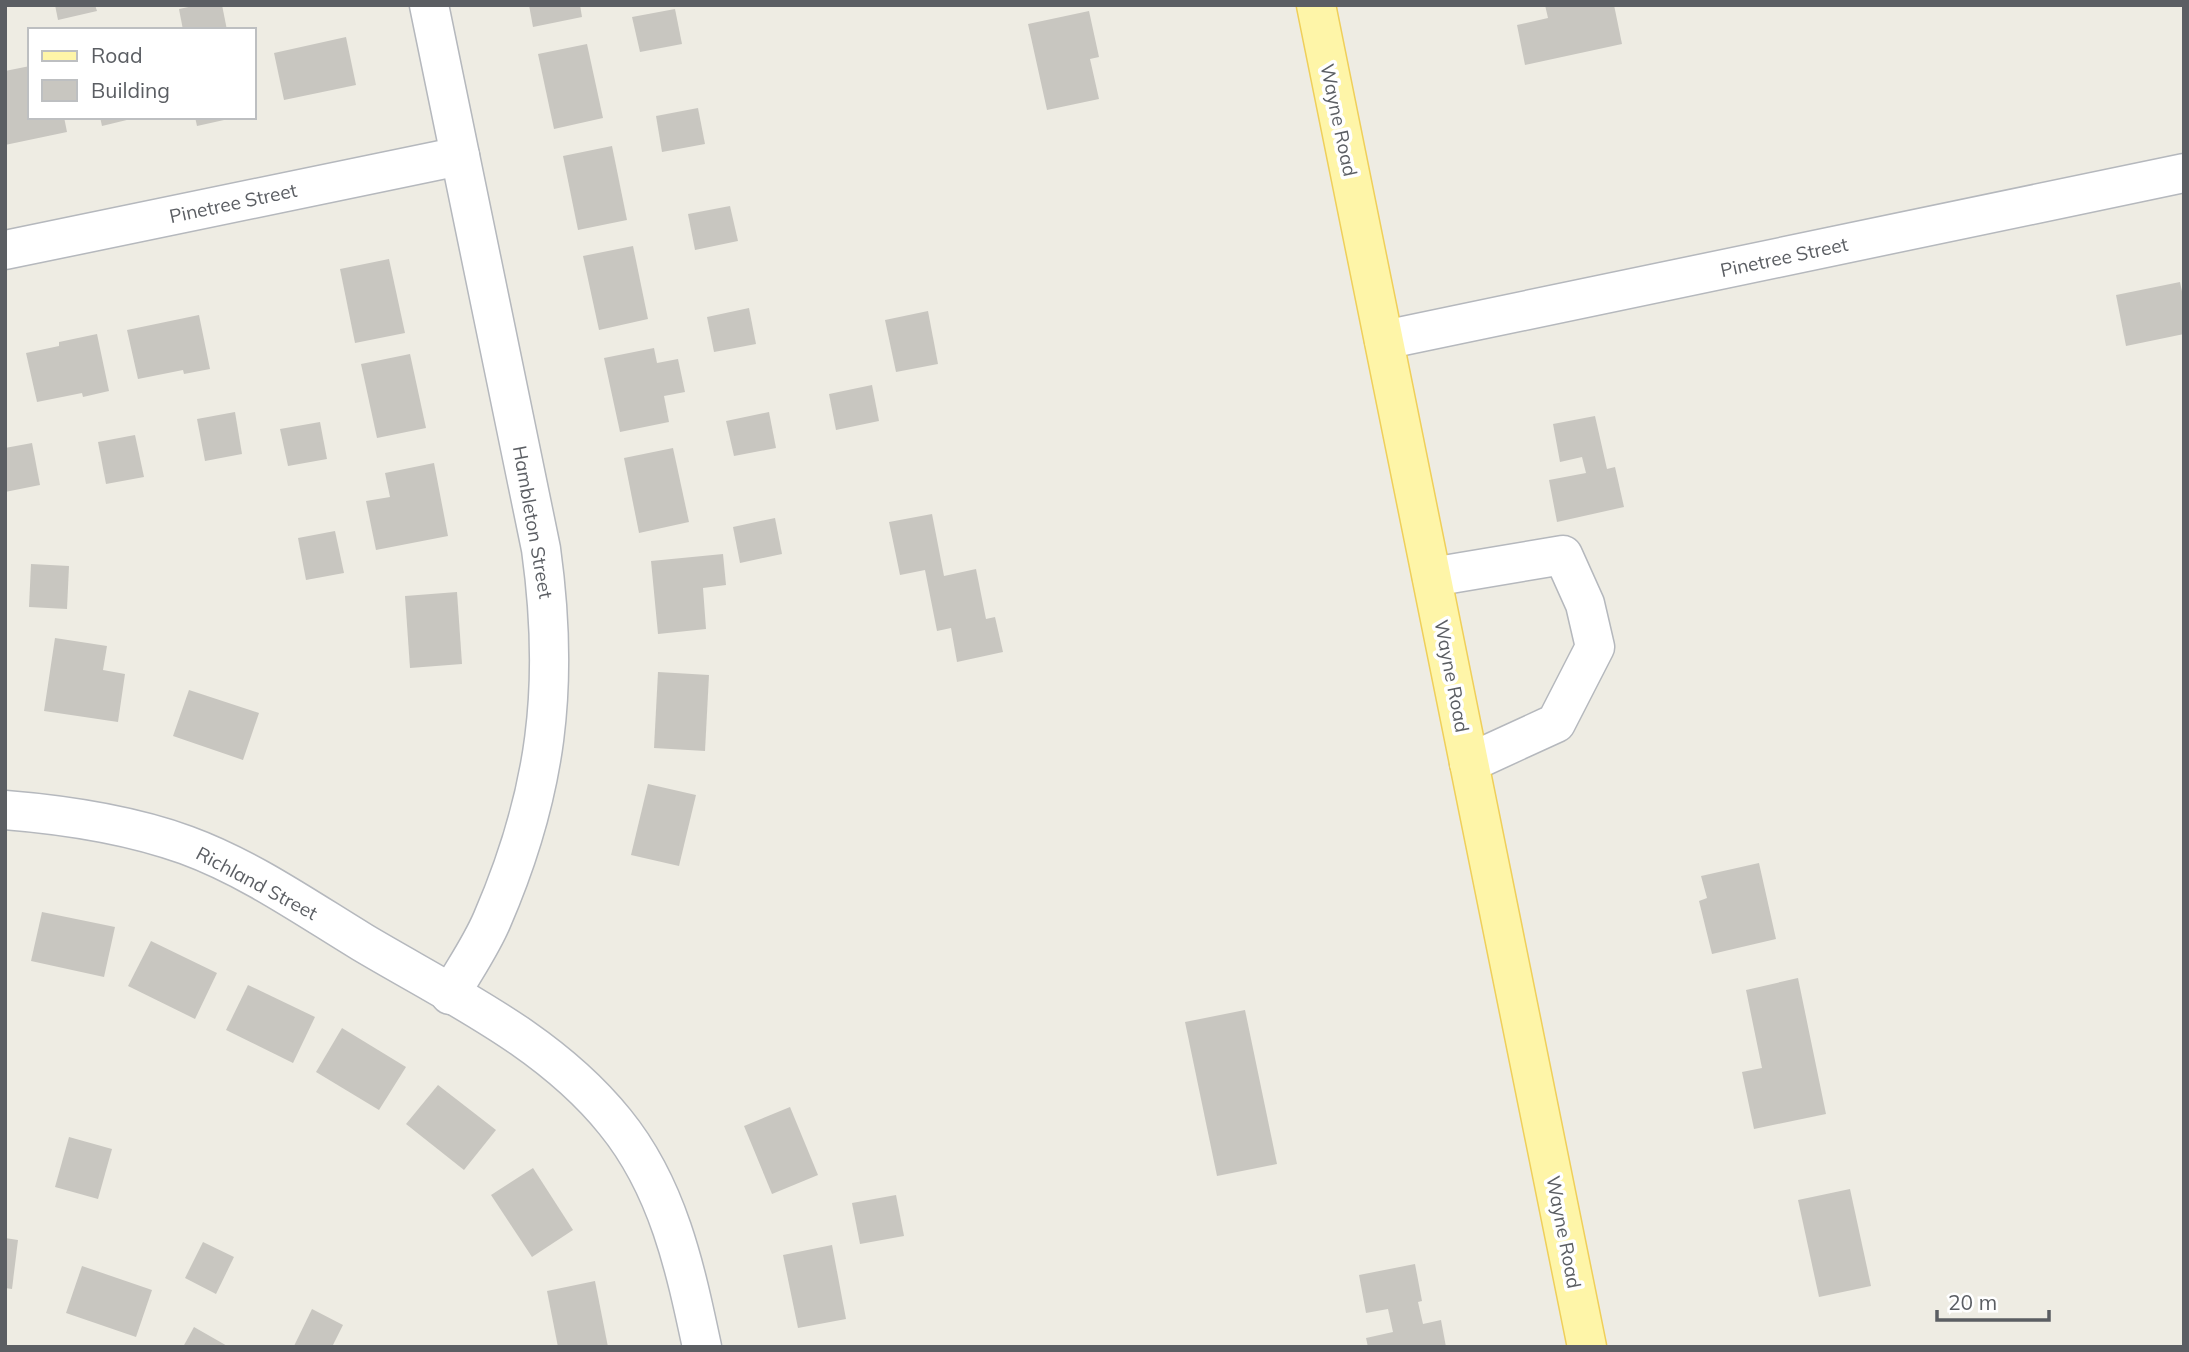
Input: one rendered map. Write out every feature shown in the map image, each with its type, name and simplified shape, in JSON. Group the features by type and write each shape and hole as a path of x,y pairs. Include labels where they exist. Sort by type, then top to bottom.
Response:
{"main road":[{"name":"Wayne Road","path":"1316,5 1587,1347"}],"street":[{"name":"Hambleton Street","path":"429,5 541,549 548,598 551,665 544,748 522,845 491,923 450,995"},
{"name":"Pinetree Street","path":"5,250 460,156"},
{"name":"Pinetree Street","path":"1384,340 2184,173"},
{"path":"1432,577 1563,555 1585,604 1595,647 1556,723 1469,763"},
{"name":"Richland Street","path":"5,810 89,819 187,846 245,872 450,995"},
{"path":"450,995 519,1034 571,1074 615,1122 657,1189 676,1237 702,1347"}],"building":[{"path":"55,5 95,5 97,11 58,20"},
{"path":"198,5 222,5 227,28 183,28 179,9"},
{"path":"529,5 580,5 582,17 533,27"},
{"path":"1545,5 1614,5 1622,44 1525,65 1517,25 1548,18"},
{"path":"675,9 682,44 640,52 632,17"},
{"path":"1089,11 1099,57 1090,59 1099,99 1047,110 1028,24"},
{"path":"346,37 356,85 284,100 274,53"},
{"path":"587,44 603,118 554,129 538,54"},
{"path":"28,66 28,119 64,119 67,132 5,145 5,71"},
{"path":"698,108 705,144 662,152 656,116"},
{"path":"100,119 131,119 102,126"},
{"path":"195,119 228,119 197,126"},
{"path":"612,146 627,220 578,230 563,156"},
{"path":"730,206 738,241 695,250 688,214"},
{"path":"633,246 648,319 599,330 583,256"},
{"path":"389,259 405,333 355,343 340,269"},
{"path":"2180,282 2184,301 2184,334 2126,346 2116,295"},
{"path":"749,308 756,344 714,352 707,317"},
{"path":"928,311 938,364 896,372 885,320"},
{"path":"199,315 210,369 184,374 183,370 138,379 127,330"},
{"path":"97,334 109,391 83,397 82,393 37,402 26,353"},
{"path":"654,348 657,363 678,359 685,392 664,396 669,422 620,432 604,358"},
{"path":"410,354 426,428 377,438 361,364"},
{"path":"872,385 879,421 836,430 829,394"},
{"path":"235,412 242,454 205,461 197,419"},
{"path":"769,412 776,448 734,456 726,421"},
{"path":"1595,416 1607,469 1615,467 1624,507 1557,522 1549,480 1586,473 1582,457 1560,462 1553,424"},
{"path":"320,422 327,459 288,466 280,429"},
{"path":"135,435 144,477 106,484 98,442"},
{"path":"32,443 40,485 5,492 5,448"},
{"path":"673,448 689,522 639,533 624,458"},
{"path":"434,463 448,536 376,550 366,501 390,497 385,473"},
{"path":"932,514 944,576 976,569 986,619 995,617 1003,652 957,662 951,628 937,631 925,570 900,575 889,522"},
{"path":"775,518 782,554 740,563 733,527"},
{"path":"335,531 344,573 306,580 298,538"},
{"path":"723,554 726,585 703,588 706,629 658,634 651,561"},
{"path":"31,564 69,566 67,609 29,607"},
{"path":"457,592 462,664 410,668 405,596"},
{"path":"55,638 107,646 103,670 125,674 118,722 44,711"},
{"path":"658,672 709,675 705,751 654,748"},
{"path":"189,690 259,713 243,760 173,736"},
{"path":"648,784 696,795 679,866 631,855"},
{"path":"1759,863 1776,939 1712,954 1699,901 1707,898 1701,876"},
{"path":"42,912 115,927 104,977 31,961"},
{"path":"151,941 217,973 195,1019 128,986"},
{"path":"1798,978 1826,1114 1754,1129 1742,1072 1762,1068 1746,990"},
{"path":"248,985 315,1017 293,1063 226,1030"},
{"path":"1245,1010 1277,1164 1217,1176 1185,1022"},
{"path":"342,1028 406,1067 379,1110 316,1072"},
{"path":"438,1085 496,1130 464,1170 406,1124"},
{"path":"790,1107 818,1175 772,1194 744,1126"},
{"path":"69,1137 112,1149 98,1199 55,1187"},
{"path":"533,1168 573,1230 532,1257 491,1195"},
{"path":"1850,1189 1871,1286 1819,1297 1798,1200"},
{"path":"896,1195 904,1236 860,1244 852,1203"},
{"path":"5,1238 18,1240 12,1289 5,1288"},
{"path":"203,1242 234,1257 216,1294 185,1278"},
{"path":"832,1245 846,1319 798,1328 783,1255"},
{"path":"1415,1264 1423,1324 1441,1320 1446,1347 1368,1347 1366,1338 1393,1332 1388,1309 1366,1313 1359,1275"},
{"path":"82,1266 152,1290 136,1337 66,1313"},
{"path":"595,1281 608,1347 558,1347 547,1291"},
{"path":"312,1309 343,1325 332,1347 294,1346"},
{"path":"194,1327 229,1347 183,1347"}]}
